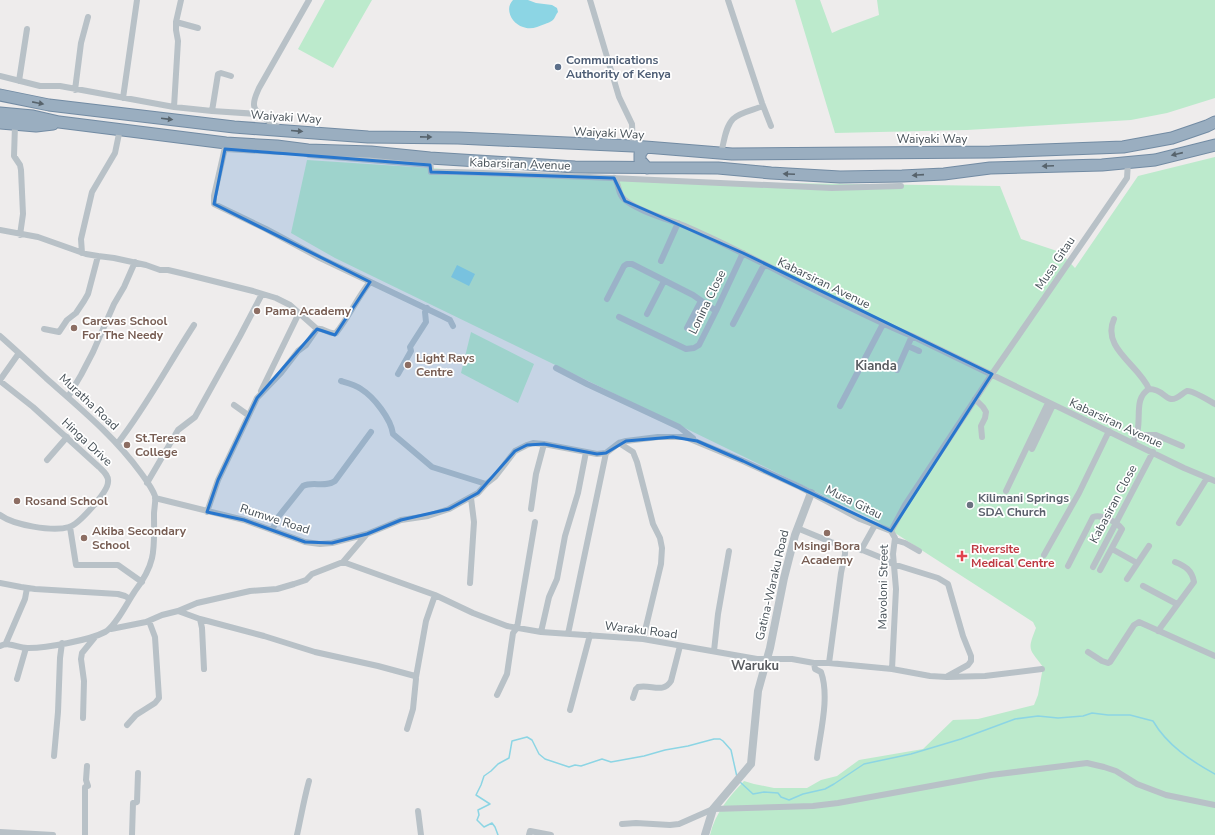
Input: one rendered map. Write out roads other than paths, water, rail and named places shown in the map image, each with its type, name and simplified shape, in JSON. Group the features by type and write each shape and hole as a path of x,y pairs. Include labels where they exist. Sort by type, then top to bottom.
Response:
{"highway":[{"name":"Waiyaki Way","path":"0,96 49,105 234,127 280,129 368,137 458,138 633,146 723,153 990,152 1123,147 1172,138 1215,122"},
{"path":"0,113 32,116 59,122 120,129 225,146 277,146 308,150 371,152 430,162 575,167 614,173 647,168 725,169 840,177 902,176 944,174 990,168 1102,165 1155,160 1215,145"},
{"path":"0,123 36,126 59,122"},
{"path":"645,147 640,154 640,160 647,168"},
{"path":"723,153 720,162 725,169"}],"street":[{"path":"123,98 137,0"},
{"path":"174,107 178,41 176,22 181,0"},
{"path":"280,129 258,114 254,106 254,102 259,88 308,0"},
{"path":"590,0 619,97 632,124 633,146"},
{"path":"728,0 771,126"},
{"path":"75,90 88,17"},
{"path":"176,22 198,28"},
{"path":"19,81 27,30"},
{"path":"212,111 218,74 221,73 231,76"},
{"path":"0,76 40,86 60,86 75,90 174,107 258,114"},
{"path":"723,153 726,133 733,119 743,113 763,106"},
{"path":"15,124 14,156 21,170 23,214 20,235"},
{"path":"82,252 81,240 92,192 115,153 120,129"},
{"path":"225,146 214,196 214,204 266,229 320,258 450,320 453,326"},
{"name":"Musa Gitau","path":"606,453 626,440 638,438 685,437 744,460 860,519 891,531 906,505 975,399 1127,178 1128,162"},
{"path":"614,173 832,188 900,186"},
{"name":"Kabarsiran Avenue","path":"614,173 620,193 625,200 646,211 678,223 743,253 764,265 883,324 912,336 1051,404 1215,481"},
{"path":"661,261 678,223"},
{"path":"0,230 38,238 98,256 134,262 160,270 168,270 185,274 276,298 290,305 317,329 319,328 333,334 336,333 370,282"},
{"name":"Lonina Close","path":"619,317 690,350 694,348 699,345 743,253"},
{"path":"44,329 59,332 81,307 88,294 98,256"},
{"path":"68,397 90,358 114,304 124,287 134,262"},
{"path":"608,299 622,269 627,264 632,264 693,294 716,311"},
{"path":"733,324 764,265"},
{"path":"647,314 664,281"},
{"path":"147,483 178,430 195,417 262,294"},
{"path":"687,328 701,301"},
{"path":"398,374 411,351 410,347 426,322 426,308"},
{"path":"207,512 218,480 248,415 299,313"},
{"path":"1114,319 1111,326 1111,331 1115,344 1124,357 1146,382 1149,389"},
{"path":"840,406 883,324"},
{"path":"117,444 136,421 194,325"},
{"path":"259,394 281,374 293,357 306,345 317,329"},
{"name":"Muratha Road","path":"0,336 68,397 129,456 155,498"},
{"path":"897,370 912,336"},
{"path":"908,346 918,351"},
{"name":"Hinga Drive","path":"19,353 0,381 33,407 67,437 105,473 107,477 108,483 105,491 90,509 70,527"},
{"path":"556,368 586,384 679,427 697,441"},
{"path":"341,381 360,388 366,393 386,417 392,428 393,434 432,467 486,484 495,477 515,451 533,443 597,454 606,453 568,634"},
{"path":"1133,442 1137,435 1139,402 1143,394 1149,389 1160,391 1171,399 1186,391 1191,391 1215,404"},
{"path":"975,399 986,412 981,426 982,437"},
{"path":"1032,449 1051,404"},
{"path":"1006,491 1051,404"},
{"path":"234,405 248,415"},
{"path":"1044,555 1079,493 1109,431"},
{"path":"272,530 280,516 303,486 308,484 327,485 335,481 371,432"},
{"path":"1137,435 1156,436 1182,446"},
{"path":"47,460 67,437"},
{"path":"531,509 536,474 544,444"},
{"path":"619,444 633,452 653,524 660,538 662,548 661,564 643,639"},
{"path":"541,632 549,597 557,579 565,536 578,494 586,452"},
{"name":"Kabasiran Close","path":"1093,567 1153,452"},
{"path":"1179,523 1207,478"},
{"name":"Rumwe Road","path":"155,498 244,520 305,542 320,544 332,543 367,534 401,520 428,516 449,509 478,494 486,484"},
{"name":"Gatina-Waraku Road","path":"705,835 713,809 751,764 758,691 770,648 784,578 798,528 811,493"},
{"path":"111,629 151,566 155,549 155,498"},
{"path":"470,583 474,522 471,498"},
{"path":"0,515 13,521 34,527 70,527 76,565 118,565 142,582"},
{"path":"1068,566 1093,517 1101,516 1116,523 1122,529 1100,570"},
{"path":"497,696 507,674 513,633 517,628 535,522"},
{"path":"861,550 875,525"},
{"path":"798,528 845,547 855,548 882,558 893,564 938,578 948,584 963,636 971,656 971,661 968,665 947,677"},
{"name":"Mavoloni Street","path":"891,531 895,538 893,564 896,589 892,669"},
{"path":"0,646 6,643 26,648 62,644 95,637 111,629 146,622 197,603 250,592 277,589 294,584 306,580 312,574 343,562 367,534"},
{"path":"895,540 905,543 919,551"},
{"path":"1127,579 1149,546"},
{"path":"829,663 845,547"},
{"path":"1112,549 1137,563"},
{"path":"714,651 718,614 730,551"},
{"name":"Waraku Road","path":"343,562 435,595 473,613 506,626 541,632 643,639 757,659 792,659 814,663 892,669 930,676 985,676 1042,669"},
{"path":"1158,631 1194,582 1193,576 1187,568 1175,562"},
{"path":"0,583 27,588 105,593 125,596 130,599"},
{"path":"1143,586 1175,603 1176,606"},
{"path":"6,643 26,599 27,588"},
{"path":"407,729 413,709 416,677 426,621 435,595"},
{"path":"178,611 200,619 264,636 315,652 378,666 416,677"},
{"path":"200,619 202,628 204,669"},
{"path":"127,725 136,715 155,703 158,698 154,637 149,621"},
{"path":"1088,652 1108,663 1136,623 1141,622 1215,656"},
{"path":"570,710 590,635"},
{"path":"83,718 84,681 81,659 82,653 95,637"},
{"path":"54,756 62,644"},
{"path":"633,698 638,686 661,688 669,685 680,646"},
{"path":"17,679 26,648"},
{"path":"814,663 815,669 822,672 824,680 824,704 817,758"},
{"path":"622,824 636,823 670,826 679,824 713,809 813,806 832,804 991,775 1087,763 1116,771 1137,784 1166,795 1215,805"},
{"path":"85,835 85,787 88,786 86,780 87,766"},
{"path":"132,835 133,803 137,802 138,773"},
{"path":"297,835 309,781"},
{"path":"418,811 421,835"},
{"path":"529,835 530,831 551,835"},
{"path":"0,832 13,834 52,835"}],"water":[{"path":"513,0 528,0 536,3 552,5 557,8 558,12 554,19 550,22 534,28 526,28 516,23 510,16 509,8"},
{"path":"457,265 475,274 469,286 451,277"}],"waterway":[{"path":"740,782 753,794 764,792 778,793 781,797 789,800 803,794 825,789 864,764 911,754 961,739 1015,719 1038,716 1058,718 1083,716 1092,713 1130,715 1153,721 1165,738 1180,752 1215,774"},
{"path":"498,835 492,823 484,827 477,820 479,815 478,810 490,804 476,795 484,776 498,764 509,758 512,741 527,737 532,740 539,754 545,759 569,767 575,765 581,766 602,759 611,762 644,756 714,739 720,739 731,750 737,777"}],"place":[{"name":"Communications Authority of Kenya","path":"558,67"},
{"name":"Pama Academy","path":"257,311"},
{"name":"Carevas School For The Needy","path":"74,328"},
{"name":"Light Rays Centre","path":"408,365"},
{"name":"St.Teresa College","path":"127,445"},
{"name":"Rosand School","path":"17,501"},
{"name":"Kilimani Springs SDA Church","path":"970,505"},
{"name":"Msingi Bora Academy","path":"827,533"},
{"name":"Akiba Secondary School","path":"84,538"},
{"name":"Riversite Medical Centre","path":"962,556"}],"district":[{"name":"Kianda","path":"876,366"},
{"name":"Waruku","path":"755,666"}]}
